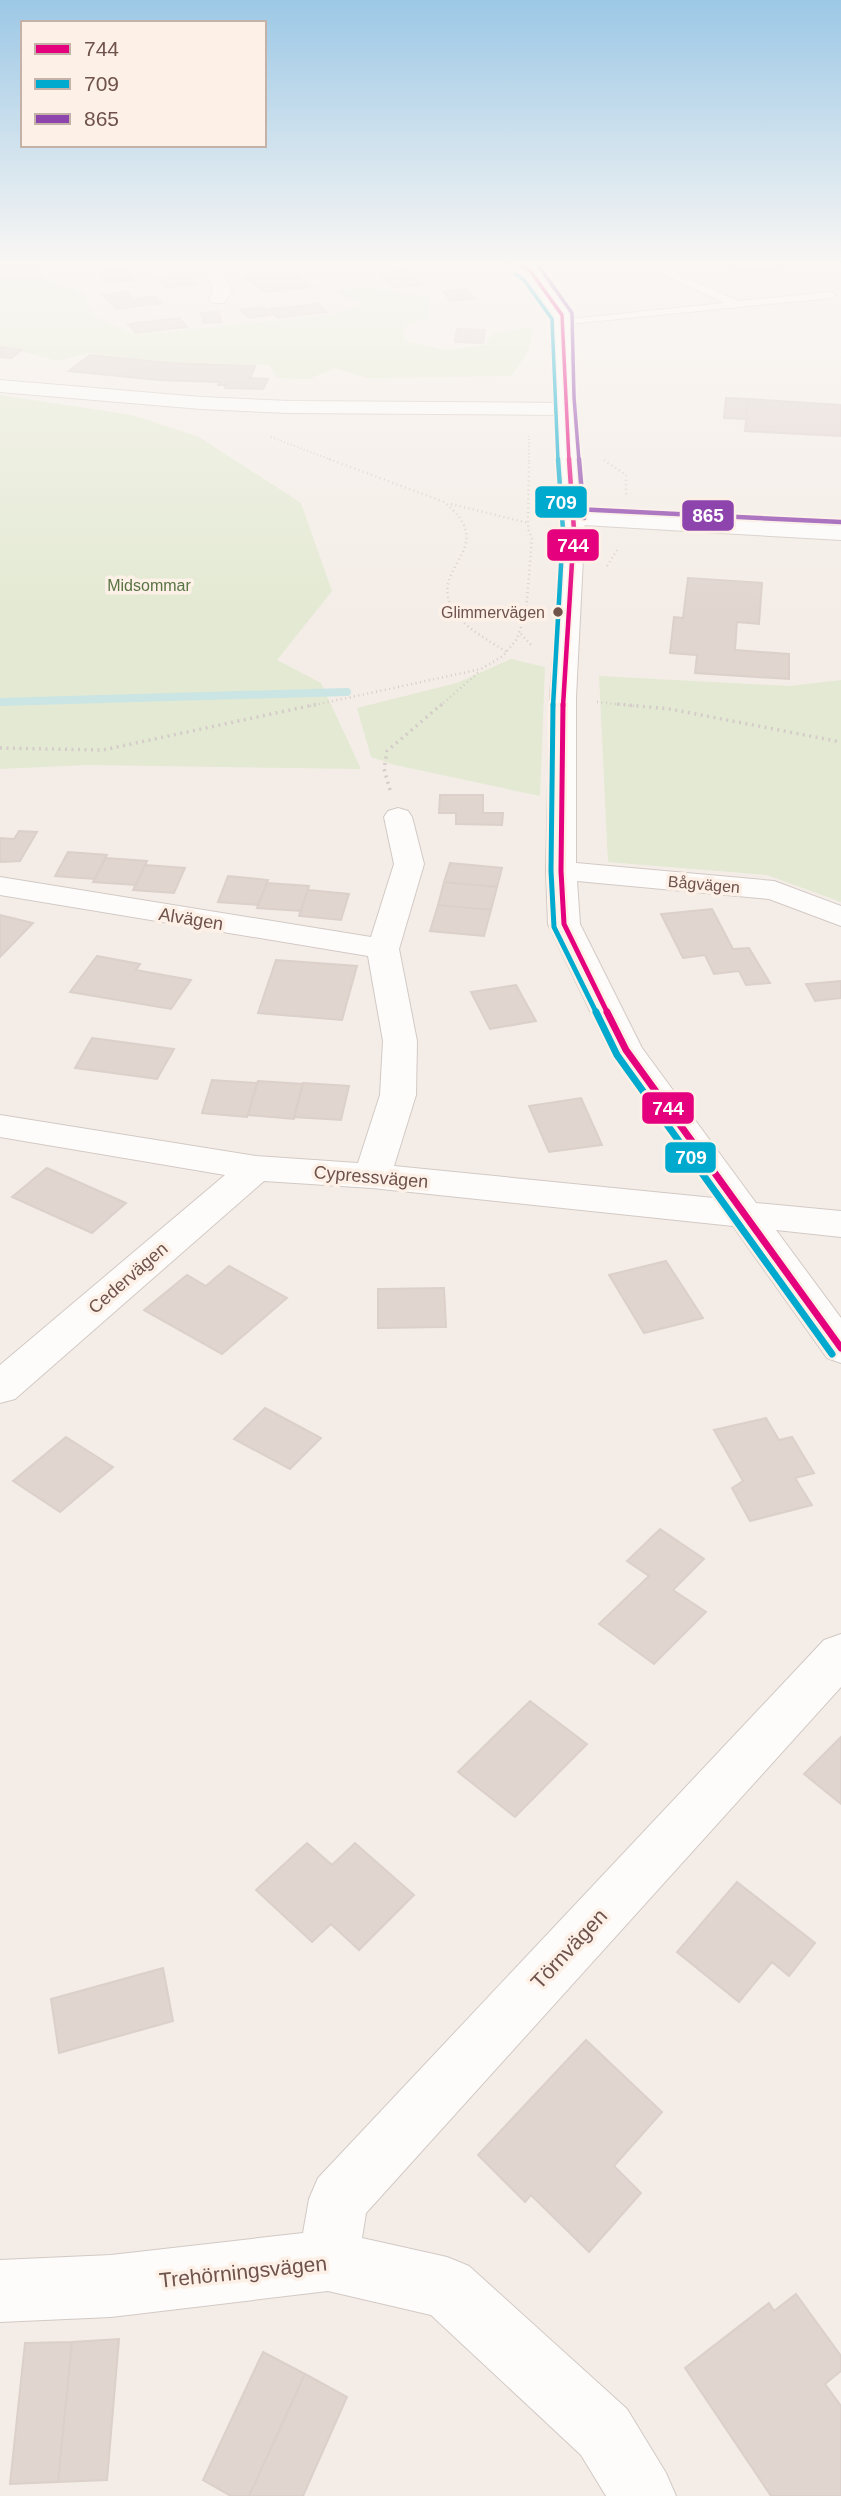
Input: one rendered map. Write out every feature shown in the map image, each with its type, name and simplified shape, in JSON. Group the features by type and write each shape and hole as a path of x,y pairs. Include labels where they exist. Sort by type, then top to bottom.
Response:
{"street":[{"path":"564,381 573,519 563,697 561,871 564,924 626,1050 841,1348"},
{"path":"0,386 382,415 565,409"},
{"path":"573,519 841,533"},
{"path":"372,1176 398,1095 400,1041 383,949 409,864 398,817"},
{"name":"Bågvägen","path":"561,871 774,890 841,917"},
{"name":"Alvägen","path":"0,886 383,949"},
{"name":"Cypressvägen","path":"0,1126 256,1168 372,1176 841,1224"},
{"name":"Cedervägen","path":"0,1388 256,1168"},
{"name":"Törnvägen","path":"328,2261 339,2199 841,1654"},
{"name":"Trehörningsvägen","path":"0,2291 111,2286 328,2261 447,2288 604,2432 643,2496"}],"path":[{"path":"201,403 235,424 444,502 528,523"},
{"path":"398,817 384,769 387,751 481,669 508,653 520,634 526,616 532,538 528,523 532,408"},
{"path":"604,460 626,475 626,497"},
{"path":"444,502 465,520 468,540 448,596 451,606 468,625 508,653"},
{"path":"0,748 103,750 481,669"},
{"path":"592,702 670,709 841,741"}],"green space":[{"name":"Midsommar","path":"0,395 132,415 199,437 301,503 332,591 277,660 321,683 361,769 87,765 0,769"},
{"path":"511,659 545,667 540,796 395,765 371,757 357,708 457,683"},
{"path":"599,676 790,686 841,680 841,902 767,875 608,862"}],"building":[{"path":"203,381 267,381 263,389 225,388 226,385 218,385 219,382"},
{"path":"726,398 748,399 746,419 724,418"},
{"path":"748,399 841,405 841,436 745,431"},
{"path":"688,578 762,583 759,624 737,622 735,650 789,654 789,679 695,673 697,655 670,653 674,617 683,618"},
{"path":"440,795 483,795 483,813 503,813 502,825 456,824 456,813 439,813"},
{"path":"19,831 37,832 20,861 0,862 0,838 14,839"},
{"path":"68,852 107,855 95,879 55,876"},
{"path":"105,858 147,861 136,885 93,882"},
{"path":"450,863 502,868 497,887 444,882"},
{"path":"145,865 185,868 174,893 133,890"},
{"path":"228,876 268,880 258,905 218,902"},
{"path":"444,882 497,887 491,910 438,905"},
{"path":"267,883 309,886 301,911 257,908"},
{"path":"308,890 349,894 341,920 299,916"},
{"path":"438,905 491,910 484,936 430,931"},
{"path":"712,909 733,949 749,948 770,983 746,985 739,971 714,974 705,955 683,958 661,914"},
{"path":"0,915 33,923 0,957"},
{"path":"97,956 140,964 136,970 191,980 171,1009 70,992"},
{"path":"276,960 357,966 342,1020 258,1013"},
{"path":"841,981 841,998 815,1001 806,984"},
{"path":"516,985 536,1021 490,1029 471,992"},
{"path":"92,1038 174,1049 157,1079 75,1068"},
{"path":"212,1080 257,1083 247,1117 202,1113"},
{"path":"258,1081 303,1084 294,1119 248,1115"},
{"path":"303,1083 349,1086 341,1120 294,1117"},
{"path":"581,1098 602,1145 549,1152 529,1106"},
{"path":"47,1168 126,1203 92,1233 12,1197"},
{"path":"666,1261 703,1318 644,1333 609,1275"},
{"path":"229,1266 287,1298 222,1354 144,1310 187,1275 206,1286"},
{"path":"444,1288 446,1327 378,1328 378,1289"},
{"path":"265,1408 321,1438 290,1469 234,1439"},
{"path":"766,1418 779,1440 792,1437 814,1473 795,1478 812,1505 750,1521 732,1488 743,1481 714,1430"},
{"path":"66,1437 113,1467 60,1512 13,1481"},
{"path":"660,1529 704,1559 673,1590 706,1612 654,1664 599,1624 649,1576 627,1561"},
{"path":"530,1701 587,1744 515,1817 458,1772"},
{"path":"841,1737 841,1804 804,1774"},
{"path":"307,1843 332,1865 355,1843 414,1895 359,1950 331,1924 312,1942 256,1890"},
{"path":"737,1882 815,1943 789,1976 772,1962 739,2002 677,1952"},
{"path":"163,1968 173,2021 59,2053 51,1999"},
{"path":"586,2040 662,2112 614,2166 641,2193 589,2252 531,2195 525,2202 478,2155"},
{"path":"796,2294 841,2356 841,2371 825,2384 841,2406 841,2496 771,2496 685,2368 769,2303 774,2311"},
{"path":"119,2339 107,2480 58,2482 72,2342"},
{"path":"72,2342 58,2482 10,2484 25,2343"},
{"path":"263,2352 305,2374 249,2496 231,2496 203,2480"},
{"path":"305,2374 347,2397 303,2496 249,2496"}],"waterway":[{"path":"0,702 347,692"}],"transit line":[{"name":"709","path":"554,381 563,530 553,697 551,871 554,927 617,1055 832,1354"},
{"name":"744","path":"564,381 574,530 563,697 561,871 564,924 626,1050 841,1348"},
{"name":"865","path":"574,381 584,518"},
{"name":"865","path":"575,509 841,522"}],"place":[{"name":"Glimmervägen","path":"558,612"}]}
